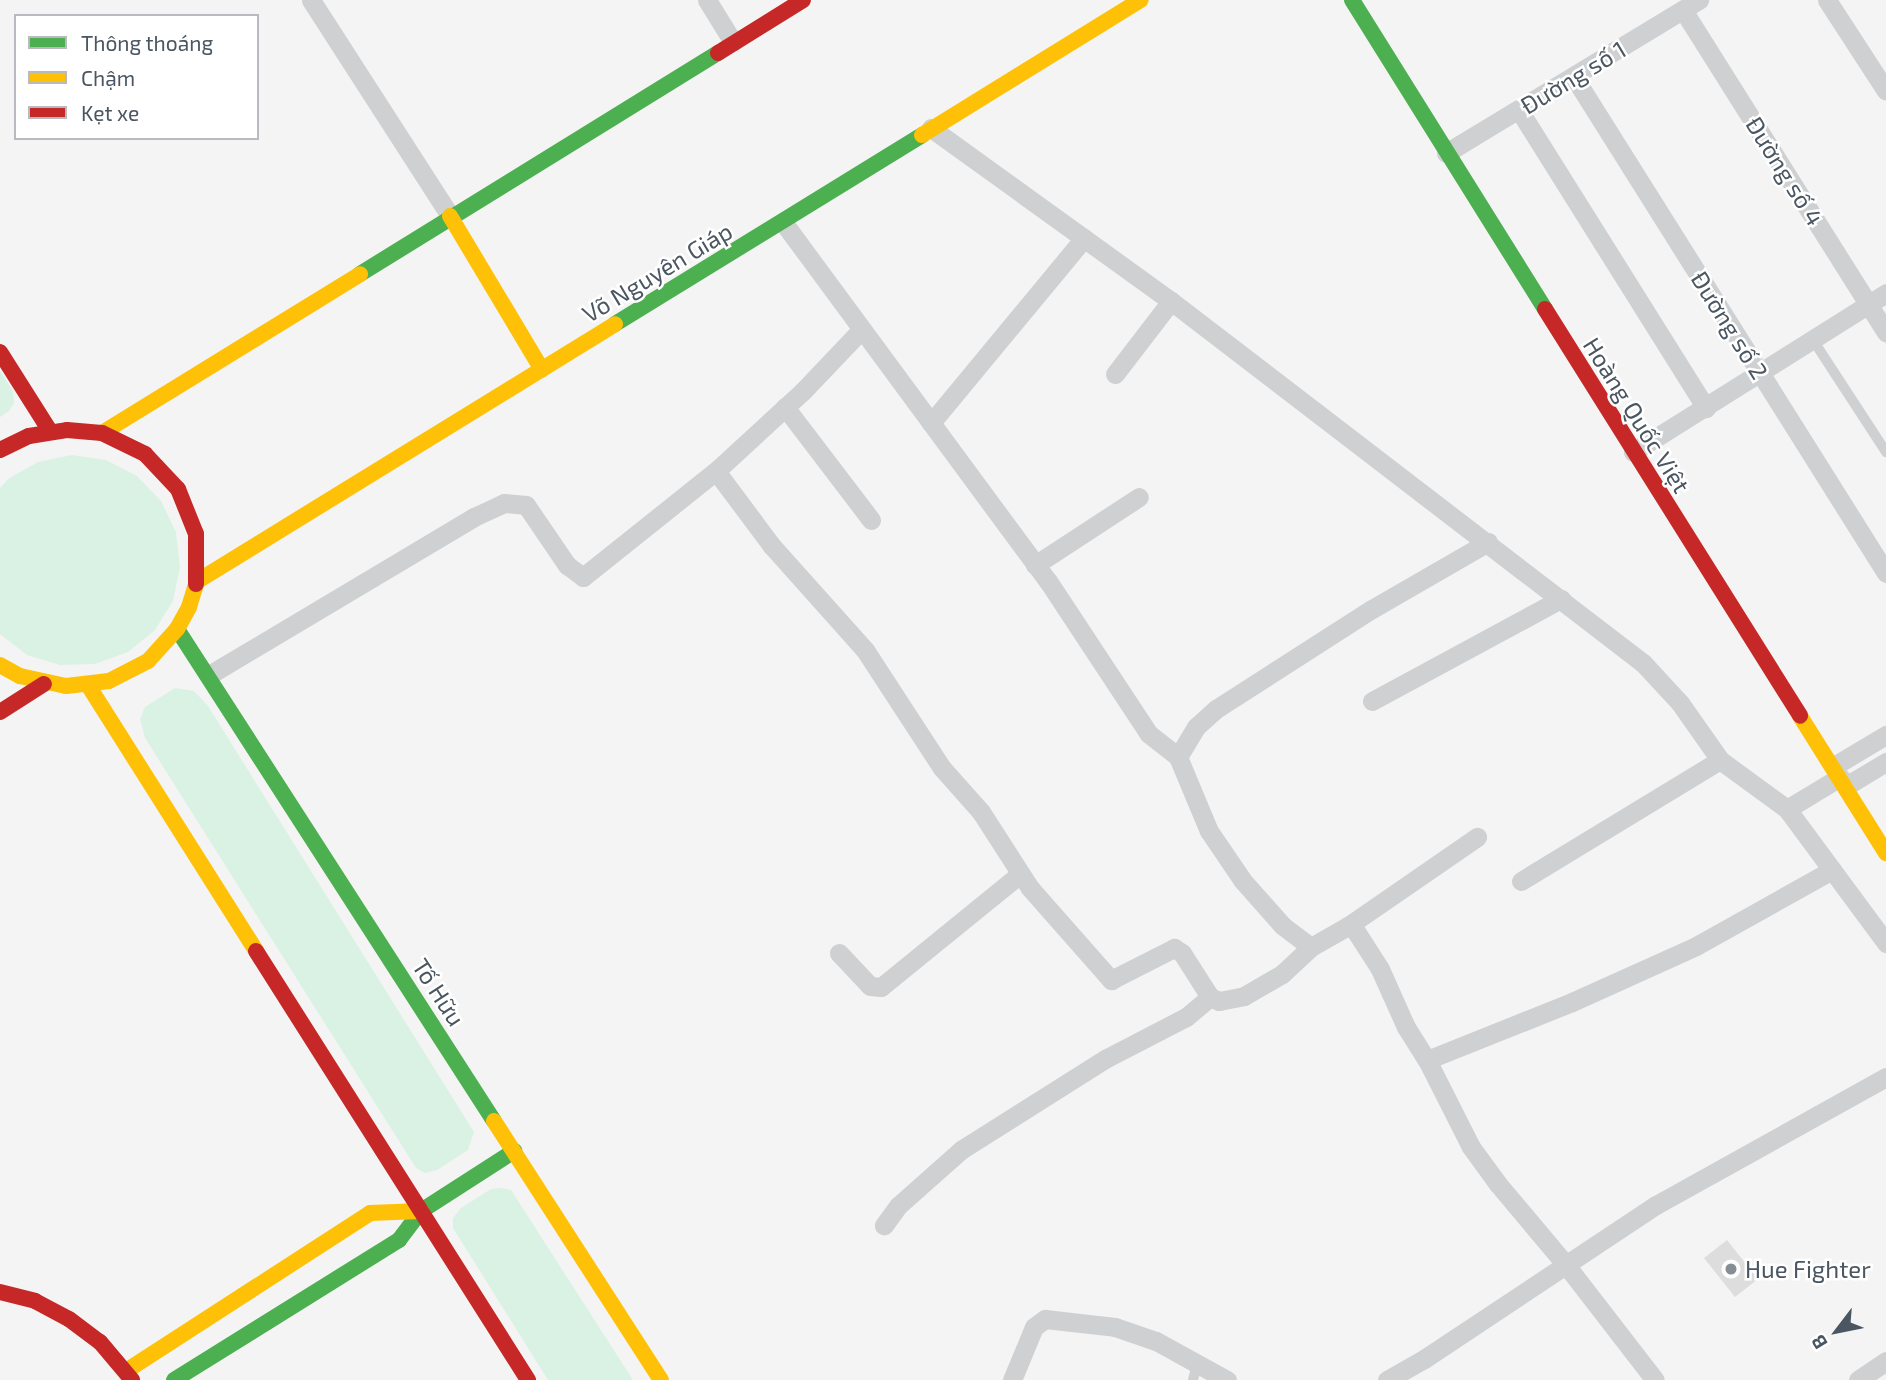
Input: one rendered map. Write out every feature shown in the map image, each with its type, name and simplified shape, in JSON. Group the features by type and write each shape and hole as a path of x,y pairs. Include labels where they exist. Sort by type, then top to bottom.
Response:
{"street":[{"path":"311,0 450,216 542,370"},
{"path":"707,0 733,43"},
{"path":"102,433 803,0"},
{"name":"Võ Nguyên Giáp","path":"196,582 1141,0"},
{"name":"Hoàng Quốc Việt","path":"1352,0 1886,853"},
{"path":"1827,0 1886,91"},
{"name":"Đường số 1","path":"1446,153 1691,5"},
{"name":"Đường số 4","path":"1691,5 1886,332"},
{"name":"Đường số 2","path":"1574,77 1886,573"},
{"path":"1518,110 1706,408"},
{"path":"931,128 1171,301 1643,663 1680,704 1720,760 1787,809 1886,943"},
{"path":"783,222 1035,565 1149,734 1178,757 1209,831 1243,881 1283,926 1311,947"},
{"path":"932,423 1084,238"},
{"path":"1633,452 1886,293"},
{"path":"1115,374 1171,301"},
{"path":"209,675 474,517 503,503 526,505 567,565 583,577 716,471 785,407 861,330"},
{"path":"0,352 50,431"},
{"path":"785,407 871,520"},
{"path":"0,450 29,436 50,431 85,430 102,433 145,454 178,489 196,534 196,582 189,607 177,629 148,661 109,681 88,685 44,684 0,665"},
{"path":"716,471 772,545 865,650 942,768 981,812 1020,874 1111,980 1174,948 1182,953 1210,997 1219,1002 1244,996 1282,974 1311,947 1348,926 1477,836"},
{"path":"1035,565 1139,497"},
{"path":"1178,757 1196,727 1216,709 1372,609 1488,542"},
{"path":"1372,701 1561,599"},
{"name":"Tố Hữu","path":"177,629 661,1380"},
{"path":"0,712 44,684"},
{"path":"88,685 528,1380"},
{"path":"1787,809 1840,776 1886,735"},
{"path":"1521,881 1720,760"},
{"path":"1840,776 1886,762"},
{"path":"1427,1060 1572,1002 1696,946 1832,870"},
{"path":"839,954 870,986 881,987 1020,874"},
{"path":"1348,926 1355,930 1374,959 1406,1027 1427,1060 1471,1147 1505,1194 1566,1265 1655,1380"},
{"path":"884,1225 898,1206 961,1150 1105,1059 1186,1017 1210,997"},
{"path":"1387,1380 1424,1359 1656,1205 1886,1077"},
{"path":"174,1380 208,1339 312,1273 399,1240 421,1211 514,1152"},
{"path":"0,1292 35,1301 69,1319 100,1342 129,1376 208,1339 312,1273 370,1213 421,1211"},
{"path":"1012,1380 1034,1327 1045,1319 1115,1327 1156,1341 1195,1372 1227,1380"},
{"path":"1858,1380 1886,1360"}],"lane":[{"path":"1813,340 1886,452"}],"green space":[{"path":"0,371 13,391 14,403 9,411 0,417"},
{"path":"72,455 106,460 137,476 161,501 176,532 180,567 173,601 155,630 128,652 95,664 60,665 27,655 0,634 0,488 8,479 38,462"},
{"path":"175,688 194,691 208,706 474,1132 468,1150 437,1170 425,1173 416,1168 145,738 140,719 145,707"},
{"path":"491,1189 511,1190 633,1380 548,1380 453,1228 453,1218 461,1208"}],"building":[{"name":"Hue Fighter","path":"1727,1240 1758,1279 1735,1297 1704,1258"}],"traffic: fast":[{"path":"1352,0 1545,309"},
{"path":"360,274 718,53"},
{"path":"615,324 922,135"},
{"path":"177,629 494,1121"},
{"path":"174,1380 399,1240 421,1211 514,1151"}],"traffic: slow":[{"path":"922,135 1141,0"},
{"path":"450,216 542,370"},
{"path":"102,433 360,274"},
{"path":"196,582 615,324"},
{"path":"0,665 20,676 66,686 109,681 148,661 177,629 189,607 196,584"},
{"path":"88,685 256,951"},
{"path":"1800,716 1886,853"},
{"path":"494,1121 661,1380"},
{"path":"126,1371 370,1213 421,1211"}],"traffic: jam":[{"path":"718,53 803,0"},
{"path":"1545,309 1800,716"},
{"path":"0,352 50,431"},
{"path":"0,450 29,436 67,430 102,433 145,454 178,489 196,534 196,584"},
{"path":"0,712 44,684"},
{"path":"256,951 528,1380"},
{"path":"0,1292 35,1301 69,1319 100,1342 132,1380"}],"place":[{"name":"Hue Fighter","path":"1731,1269"}]}
